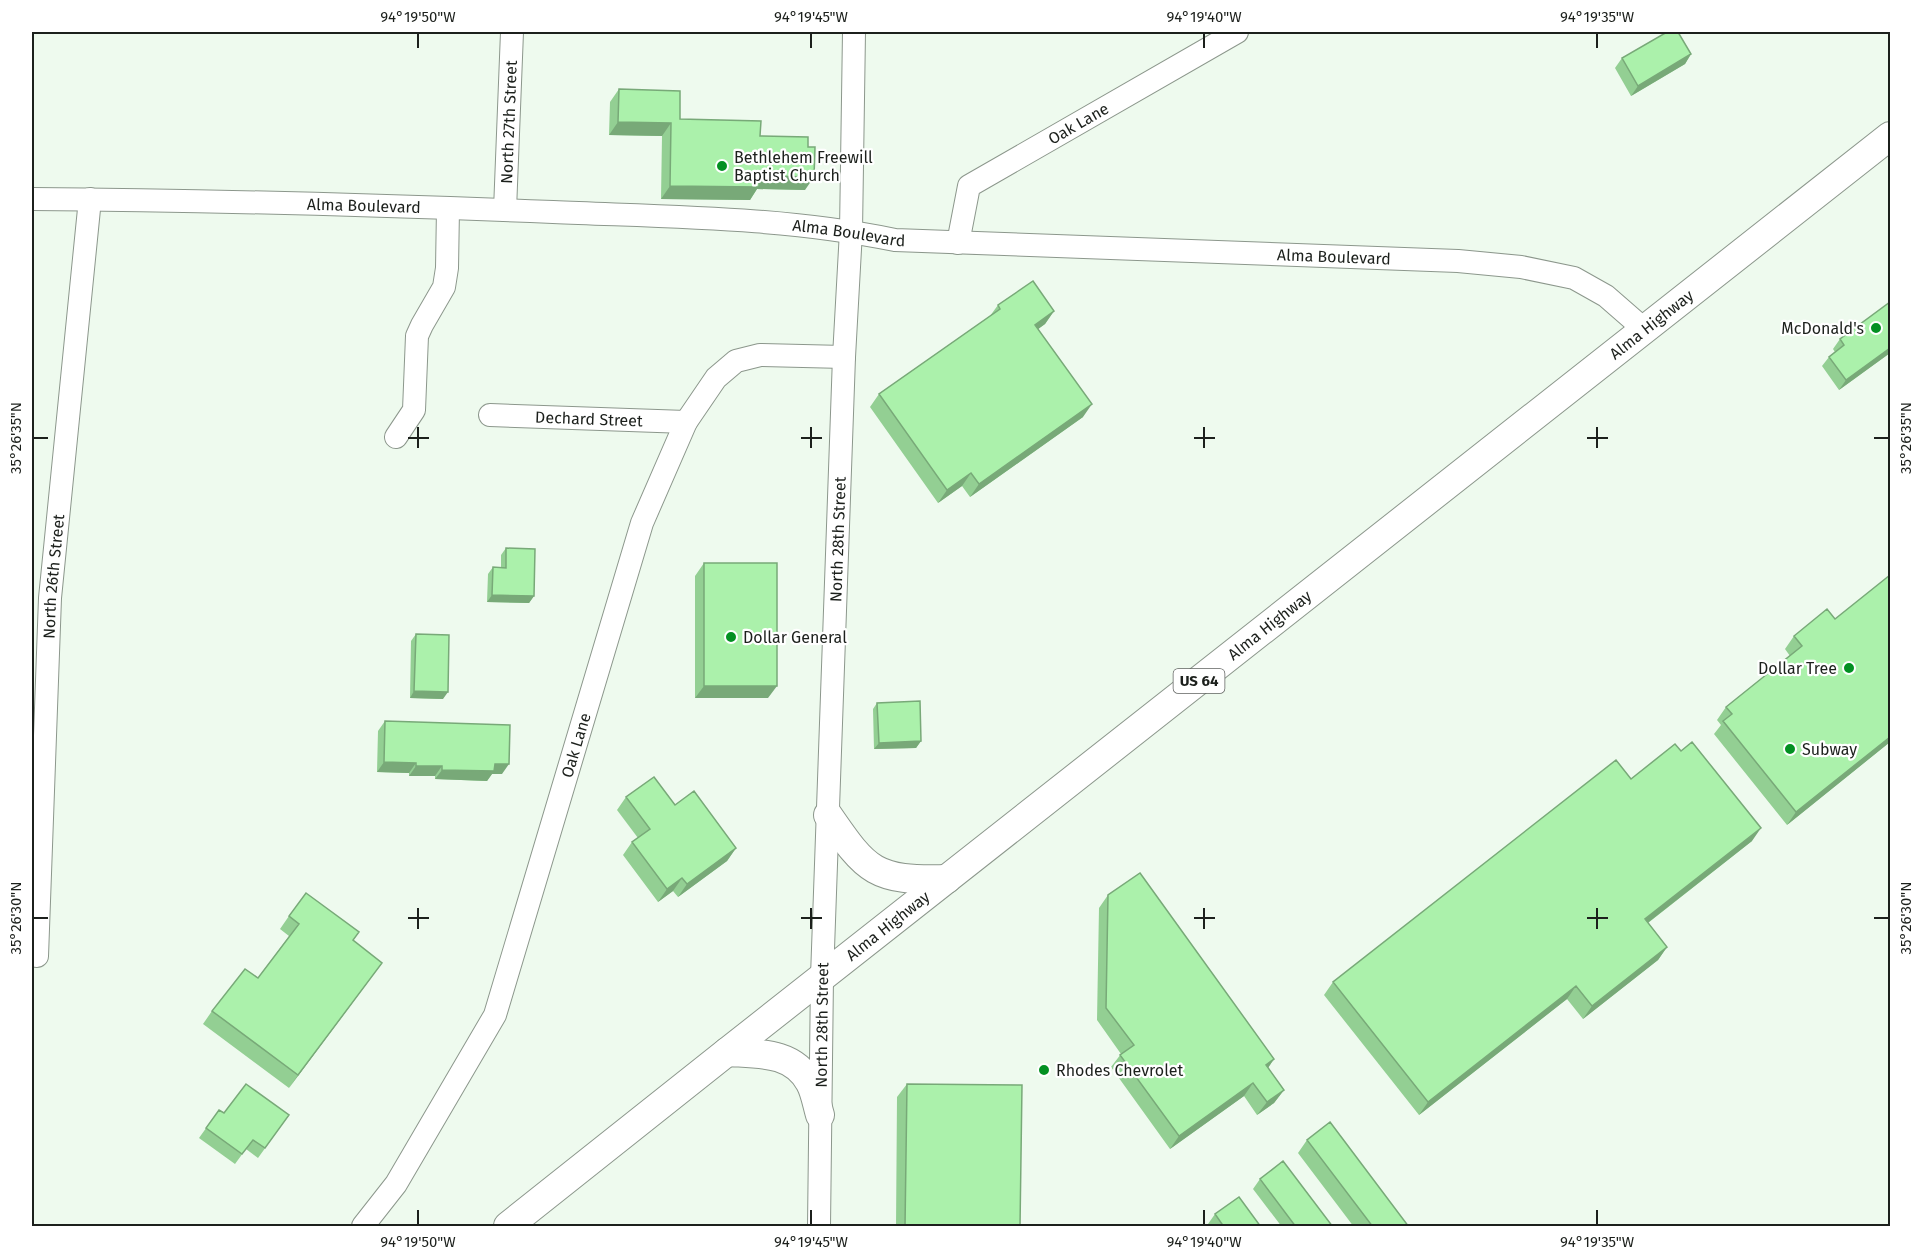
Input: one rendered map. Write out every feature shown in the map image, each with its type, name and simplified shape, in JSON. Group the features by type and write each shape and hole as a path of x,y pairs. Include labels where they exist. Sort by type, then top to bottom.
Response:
{"main road":[{"name":"Alma Highway","path":"508,1227 1890,136"},
{"path":"828,815 847,844 864,862 880,873 911,880 947,879"},
{"path":"727,1052 773,1054 797,1067 810,1083 820,1114"}],"street":[{"name":"North 27th Street","path":"505,210 512,32"},
{"name":"North 28th Street","path":"819,1227 822,977 844,357 851,231 854,32"},
{"name":"Oak Lane","path":"958,243 969,186 1237,32"},
{"name":"Alma Boulevard","path":"32,199 505,210 774,222 851,231 896,240 1458,261 1521,267 1574,278 1606,296 1645,330"},
{"name":"North 26th Street","path":"37,956 50,598 90,199"},
{"path":"396,437 414,410 417,336 444,286 447,268 448,209"},
{"name":"Oak Lane","path":"363,1227 396,1184 495,1015 642,523 686,422 716,378 736,361 760,355 844,357"},
{"name":"Dechard Street","path":"490,415 686,422"}],"building":[{"path":"1667,32 1678,32 1691,54 1638,86 1622,58"},
{"path":"619,89 680,91 680,119 761,121 760,136 808,137 808,147 815,147 814,177 759,176 759,187 670,186 671,123 618,122"},
{"path":"1033,281 1054,311 1035,325 1092,404 979,484 971,473 947,490 879,394 1000,309 998,305"},
{"name":"McDonald's","path":"1890,302 1890,348 1846,380 1829,357 1844,345 1840,339"},
{"path":"506,548 535,549 534,596 492,595 493,567 506,568"},
{"name":"Dollar General","path":"704,563 777,563 777,686 704,686"},
{"path":"1890,575 1890,737 1796,812 1723,721 1732,714 1726,707 1802,646 1794,636 1827,609 1835,619"},
{"path":"416,634 449,635 448,692 414,691"},
{"path":"920,701 921,741 879,743 877,703"},
{"path":"385,721 510,725 509,764 495,764 494,771 442,770 442,766 384,762"},
{"path":"1692,742 1761,828 1645,919 1667,947 1592,1006 1576,986 1428,1102 1333,982 1616,760 1631,779 1675,744 1681,751"},
{"path":"654,777 675,805 694,791 736,848 687,884 682,878 667,889 632,842 650,829 626,797"},
{"path":"1140,873 1274,1059 1266,1065 1284,1090 1267,1102 1253,1083 1179,1136 1120,1055 1134,1045 1106,1008 1108,895"},
{"path":"306,893 359,932 353,940 382,963 298,1075 212,1011 245,969 258,978 299,924 289,916"},
{"path":"246,1084 289,1115 265,1148 253,1140 242,1154 206,1128 219,1110 224,1113"},
{"path":"907,1084 1022,1085 1020,1227 905,1227"},
{"path":"1330,1122 1409,1227 1373,1227 1307,1140"},
{"path":"1283,1161 1333,1227 1296,1227 1260,1179"},
{"path":"1239,1197 1261,1227 1224,1227 1215,1214"}],"place":[{"name":"Bethlehem Freewill Baptist Church","path":"722,166"},
{"name":"McDonald's","path":"1876,328"},
{"name":"Dollar General","path":"731,637"},
{"name":"Dollar Tree","path":"1849,668"},
{"name":"Subway","path":"1790,749"},
{"name":"Rhodes Chevrolet","path":"1044,1070"}]}
